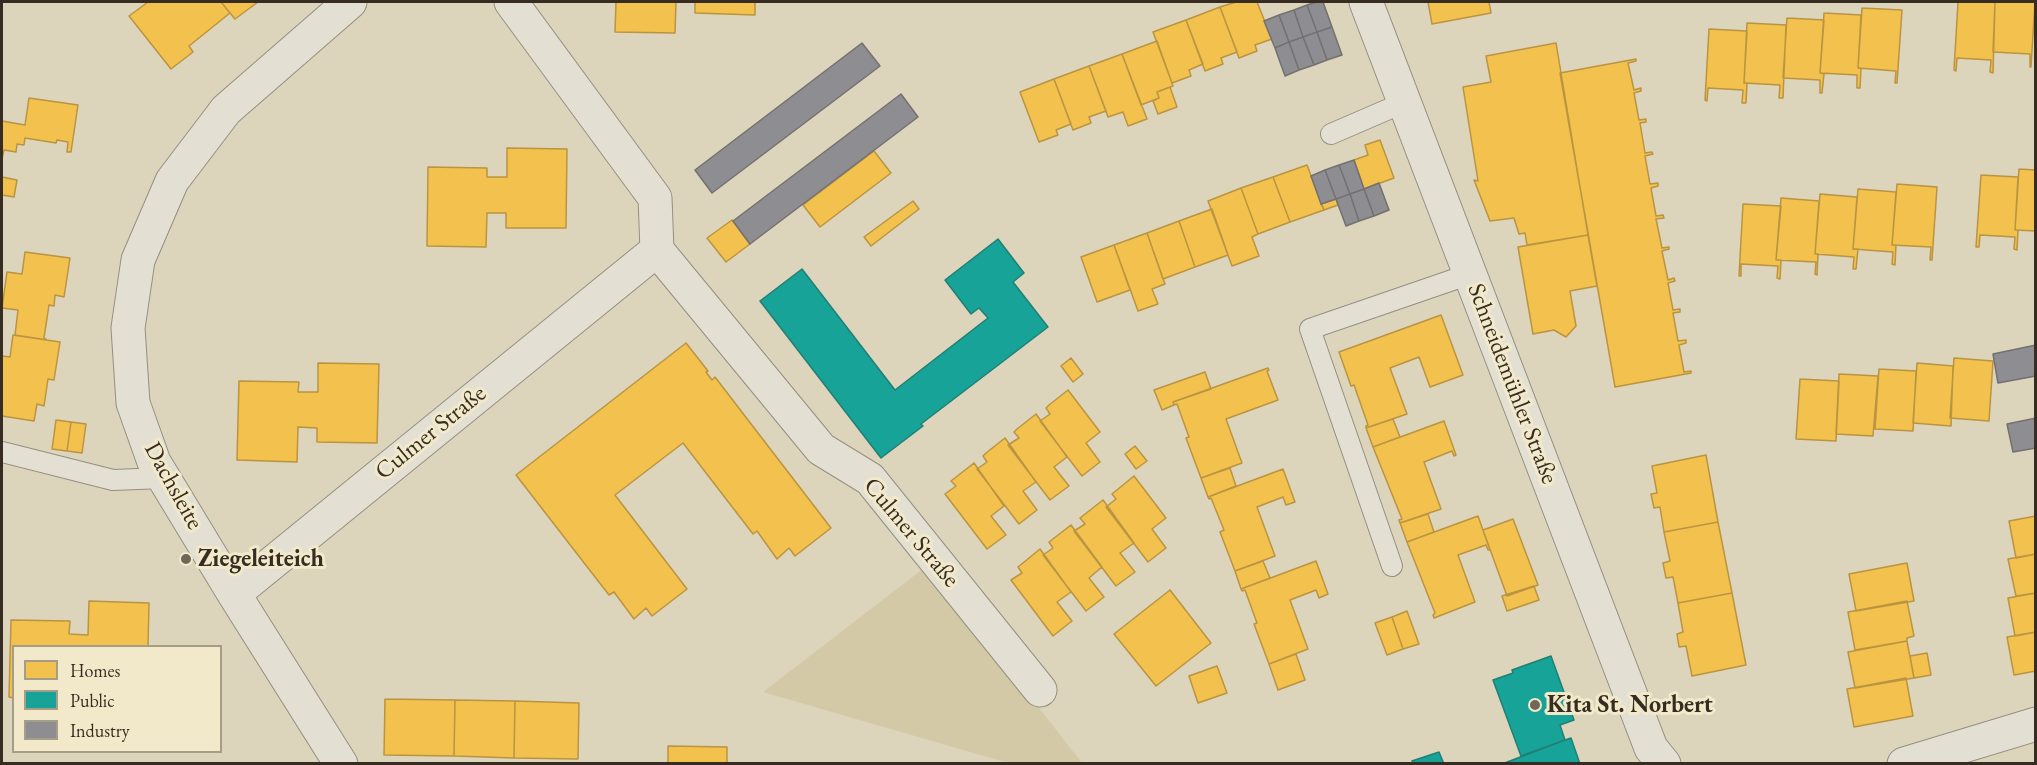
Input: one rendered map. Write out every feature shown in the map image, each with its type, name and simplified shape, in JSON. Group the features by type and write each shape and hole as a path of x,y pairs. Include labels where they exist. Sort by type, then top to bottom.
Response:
{"street":[{"name":"Dachsleite","path":"341,764 154,462 133,403 128,328 138,260 172,181 226,110 350,2"},
{"path":"511,2 655,198 657,250"},
{"name":"Schneidemühler Straße","path":"1366,2 1651,748 1664,764"},
{"name":"Culmer Straße","path":"234,594 657,250 821,448 870,480 1040,690"},
{"path":"1904,764 2036,723"}],"lane":[{"path":"1331,134 1405,102"},
{"path":"1392,566 1310,329 1470,274"},
{"path":"2,452 113,480 164,478"}],"shaded area":[{"path":"928,565 1082,763 1008,763 763,692"}],"building: Homes":[{"path":"148,2 221,2 230,13 189,46 193,52 171,69 129,16"},
{"path":"221,2 258,2 235,19"},
{"path":"616,2 676,2 675,33 615,32"},
{"path":"695,2 755,2 755,15 695,13"},
{"path":"1236,2 1257,2 1272,39 1255,45 1257,51 1239,58 1220,7"},
{"path":"1428,2 1489,2 1491,13 1432,24"},
{"path":"1958,2 1995,2 1993,73 1990,72 1991,60 1957,58 1956,71 1954,70"},
{"path":"1995,2 2035,2 2031,67 2030,54 1993,52"},
{"path":"1220,7 1237,52 1221,58 1223,64 1205,71 1186,20"},
{"path":"1862,8 1902,10 1897,83 1895,83 1896,71 1858,68"},
{"path":"1824,13 1861,15 1858,68 1861,68 1860,88 1857,88 1857,75 1820,73"},
{"path":"1787,18 1824,20 1820,73 1824,74 1822,93 1820,93 1820,80 1783,78"},
{"path":"1186,20 1203,64 1189,70 1191,76 1172,83 1153,32"},
{"path":"1747,23 1786,25 1783,98 1779,98 1780,85 1744,83"},
{"path":"1709,29 1747,31 1744,83 1747,83 1746,103 1742,103 1743,90 1708,88 1707,101 1705,100"},
{"path":"1157,41 1173,86 1157,92 1159,98 1141,105 1122,54"},
{"path":"1556,43 1588,235 1527,245 1525,233 1519,234 1514,218 1490,221 1474,180 1478,181 1463,87 1491,82 1486,56"},
{"path":"1122,54 1147,119 1128,126 1123,112 1108,117 1089,66"},
{"path":"1636,59 1628,63 1634,90 1641,88 1641,91 1634,93 1639,120 1646,119 1646,122 1640,123 1645,153 1652,152 1653,154 1645,156 1650,184 1658,183 1658,186 1651,188 1656,216 1663,215 1664,218 1656,219 1662,248 1669,247 1662,251 1668,280 1674,278 1675,281 1668,283 1673,310 1680,309 1680,312 1673,313 1678,341 1686,340 1686,343 1679,345 1684,372 1691,371 1691,373 1615,387 1560,73"},
{"path":"1089,66 1106,111 1089,117 1091,123 1073,130 1054,79"},
{"path":"1054,79 1071,124 1056,130 1058,135 1039,142 1020,92"},
{"path":"1170,87 1177,107 1158,114 1153,101 1159,98 1157,92"},
{"path":"29,98 78,105 71,152 67,152 68,142 57,140 56,143 25,138 24,145 17,144 16,152 4,150 2,159 2,121 25,125"},
{"path":"1380,140 1394,178 1364,189 1354,160 1368,155 1365,145"},
{"path":"507,148 567,149 566,228 506,228 506,213 487,213 486,247 427,246 428,167 487,168 487,177 507,177"},
{"path":"874,151 891,173 820,227 803,205"},
{"path":"1307,165 1324,210 1290,222 1273,177"},
{"path":"2019,169 2036,170 2036,231 2015,230"},
{"path":"1981,175 2018,177 2015,230 2018,230 2017,250 2014,249 2015,237 1980,235 1979,247 1976,247"},
{"path":"2,177 17,180 14,197 2,195"},
{"path":"1273,177 1290,222 1258,234 1241,188"},
{"path":"1897,184 1937,187 1932,260 1930,260 1931,247 1892,245"},
{"path":"1241,188 1258,234 1252,237 1259,256 1232,266 1208,201"},
{"path":"1858,189 1896,192 1892,245 1896,245 1895,265 1892,264 1893,252 1853,249"},
{"path":"1820,194 1857,197 1853,249 1858,249 1856,269 1853,269 1854,257 1815,254"},
{"path":"1781,198 1819,201 1815,254 1818,254 1817,275 1815,274 1816,262 1776,260"},
{"path":"1336,199 1338,205 1324,210 1321,204"},
{"path":"913,201 919,209 871,246 864,237"},
{"path":"1743,204 1781,206 1776,260 1781,260 1780,279 1777,278 1778,266 1741,264 1741,276 1739,276"},
{"path":"1212,209 1228,255 1195,267 1179,221"},
{"path":"732,220 750,244 726,262 707,238"},
{"path":"1179,221 1195,267 1163,279 1147,233"},
{"path":"1147,233 1165,284 1152,289 1158,304 1138,311 1114,245"},
{"path":"1588,235 1597,286 1570,291 1576,326 1566,337 1554,330 1533,334 1518,247"},
{"path":"1114,245 1130,290 1097,302 1081,257"},
{"path":"25,252 70,258 64,297 55,295 54,306 49,305 44,338 47,340 15,335 18,310 2,308 7,272 22,274"},
{"path":"1441,315 1463,375 1430,387 1419,357 1390,368 1407,414 1366,428 1368,425 1354,385 1351,386 1339,352"},
{"path":"13,335 60,342 54,380 48,379 44,406 37,404 34,421 2,416 2,356 10,357"},
{"path":"686,343 708,371 706,372 712,380 715,377 831,528 795,556 789,548 777,559 757,531 753,534 683,443 615,495 687,589 652,616 646,608 634,619 614,592 609,595 516,475"},
{"path":"1071,358 1083,374 1073,382 1061,366"},
{"path":"1954,358 1993,361 1989,421 1950,418"},
{"path":"318,363 379,364 377,443 317,442 317,428 298,427 297,462 237,460 239,381 299,382 298,392 318,392"},
{"path":"1917,363 1953,366 1951,426 1913,423"},
{"path":"1268,368 1267,371 1278,400 1226,419 1242,463 1201,478 1186,438 1189,437 1177,404 1174,405 1173,402"},
{"path":"1879,369 1916,371 1913,431 1875,429"},
{"path":"1205,372 1211,389 1173,402 1174,405 1162,410 1154,390"},
{"path":"1839,374 1878,376 1873,436 1836,434"},
{"path":"1800,379 1839,381 1836,441 1796,439"},
{"path":"1068,390 1100,432 1086,443 1100,462 1082,476 1040,421 1050,414 1046,408"},
{"path":"1036,414 1067,457 1054,467 1069,486 1050,500 1008,445 1019,438 1014,432"},
{"path":"1393,419 1400,437 1373,447 1366,428"},
{"path":"56,420 71,422 67,451 52,449"},
{"path":"1444,421 1456,455 1454,456 1452,451 1424,462 1441,509 1400,523 1399,520 1402,519 1373,447"},
{"path":"71,422 86,424 82,453 67,451"},
{"path":"1005,438 1036,482 1023,491 1037,510 1019,524 977,469 987,462 983,456"},
{"path":"1135,446 1147,461 1136,469 1125,454"},
{"path":"1706,455 1718,522 1664,532 1660,507 1654,508 1651,494 1657,493 1652,466"},
{"path":"974,463 1004,506 991,516 1006,535 987,549 945,494 956,486 951,481"},
{"path":"1230,468 1236,486 1208,497 1201,478"},
{"path":"1283,469 1295,502 1286,505 1283,497 1257,507 1275,556 1235,571 1220,532 1224,530 1211,498 1208,497"},
{"path":"1134,476 1166,518 1152,529 1166,548 1148,562 1106,507 1116,499 1112,494"},
{"path":"1103,500 1134,543 1120,553 1135,572 1116,586 1074,531 1085,524 1080,518"},
{"path":"1428,514 1434,532 1407,542 1400,523"},
{"path":"1478,516 1490,550 1486,545 1458,555 1475,602 1434,618 1435,613 1407,542"},
{"path":"2036,516 2036,554 2016,558 2009,521"},
{"path":"1513,519 1538,585 1507,596 1483,530"},
{"path":"1718,522 1732,593 1678,603 1673,577 1666,578 1663,563 1670,561 1664,532"},
{"path":"1071,525 1102,567 1089,578 1104,597 1086,611 1043,555 1053,548 1049,542"},
{"path":"1040,549 1071,592 1057,602 1072,621 1053,636 1011,580 1022,573 1018,567"},
{"path":"2036,554 2036,593 2016,596 2008,559"},
{"path":"1263,561 1270,578 1241,589 1235,571"},
{"path":"1316,561 1328,594 1319,598 1316,590 1290,600 1308,649 1269,664 1254,624 1257,623 1245,590 1241,589"},
{"path":"1907,563 1914,601 1856,611 1849,574"},
{"path":"1534,586 1539,600 1507,611 1502,596"},
{"path":"1170,590 1211,643 1156,686 1114,634"},
{"path":"1732,593 1746,665 1692,676 1686,646 1679,647 1677,634 1683,632 1678,603"},
{"path":"2036,593 2036,632 2015,636 2008,598"},
{"path":"89,601 149,603 148,645 12,645 12,698 9,697 11,620 70,621 69,634 88,635"},
{"path":"1907,601 1914,636 1907,638 1907,641 1855,650 1848,612"},
{"path":"1407,611 1419,644 1403,649 1392,617"},
{"path":"1392,617 1403,649 1387,655 1375,623"},
{"path":"2036,632 2036,671 2014,675 2007,637"},
{"path":"1907,641 1914,678 1855,688 1848,652"},
{"path":"1927,653 1931,675 1914,678 1910,656"},
{"path":"1296,654 1305,680 1278,690 1269,664"},
{"path":"1217,666 1227,693 1198,703 1189,676"},
{"path":"1906,678 1913,716 1854,727 1847,689"},
{"path":"385,699 455,700 454,756 384,755"},
{"path":"455,700 515,701 514,758 454,756"},
{"path":"515,701 579,703 578,759 514,758"},
{"path":"668,746 727,747 727,764 668,764"}],"building: Public":[{"path":"998,239 1024,273 1013,282 1048,327 921,424 923,426 881,458 760,301 802,269 895,390 988,318 979,308 971,314 945,280"},
{"path":"1551,656 1574,720 1560,725 1565,740 1521,756 1493,680 1513,673 1512,670"},
{"path":"1571,738 1580,764 1502,764 1565,740"},
{"path":"1439,752 1444,764 1413,764 1412,761"}],"building: Industry":[{"path":"1323,2 1332,27 1317,32 1307,5"},
{"path":"1307,5 1317,32 1303,37 1294,10"},
{"path":"1294,10 1303,37 1289,42 1279,15"},
{"path":"1279,15 1289,42 1275,48 1264,21"},
{"path":"1332,27 1342,55 1327,60 1317,32"},
{"path":"1317,32 1327,60 1314,65 1303,37"},
{"path":"1303,37 1314,65 1299,70 1289,42"},
{"path":"1289,42 1299,70 1285,76 1275,48"},
{"path":"862,43 880,66 712,193 695,170"},
{"path":"901,94 918,117 750,244 733,221"},
{"path":"1354,160 1364,189 1350,194 1339,165"},
{"path":"1339,165 1350,194 1336,199 1325,170"},
{"path":"1325,170 1336,199 1321,204 1311,176"},
{"path":"1379,183 1389,210 1374,216 1364,189"},
{"path":"1364,189 1374,216 1359,221 1350,194"},
{"path":"1350,194 1359,221 1346,226 1336,199"},
{"path":"2036,345 2036,376 1998,383 1993,354"},
{"path":"2036,418 2036,448 2013,452 2007,424"}],"place":[{"name":"Ziegeleiteich","path":"186,559"},
{"name":"Kita St. Norbert","path":"1535,705"}]}
